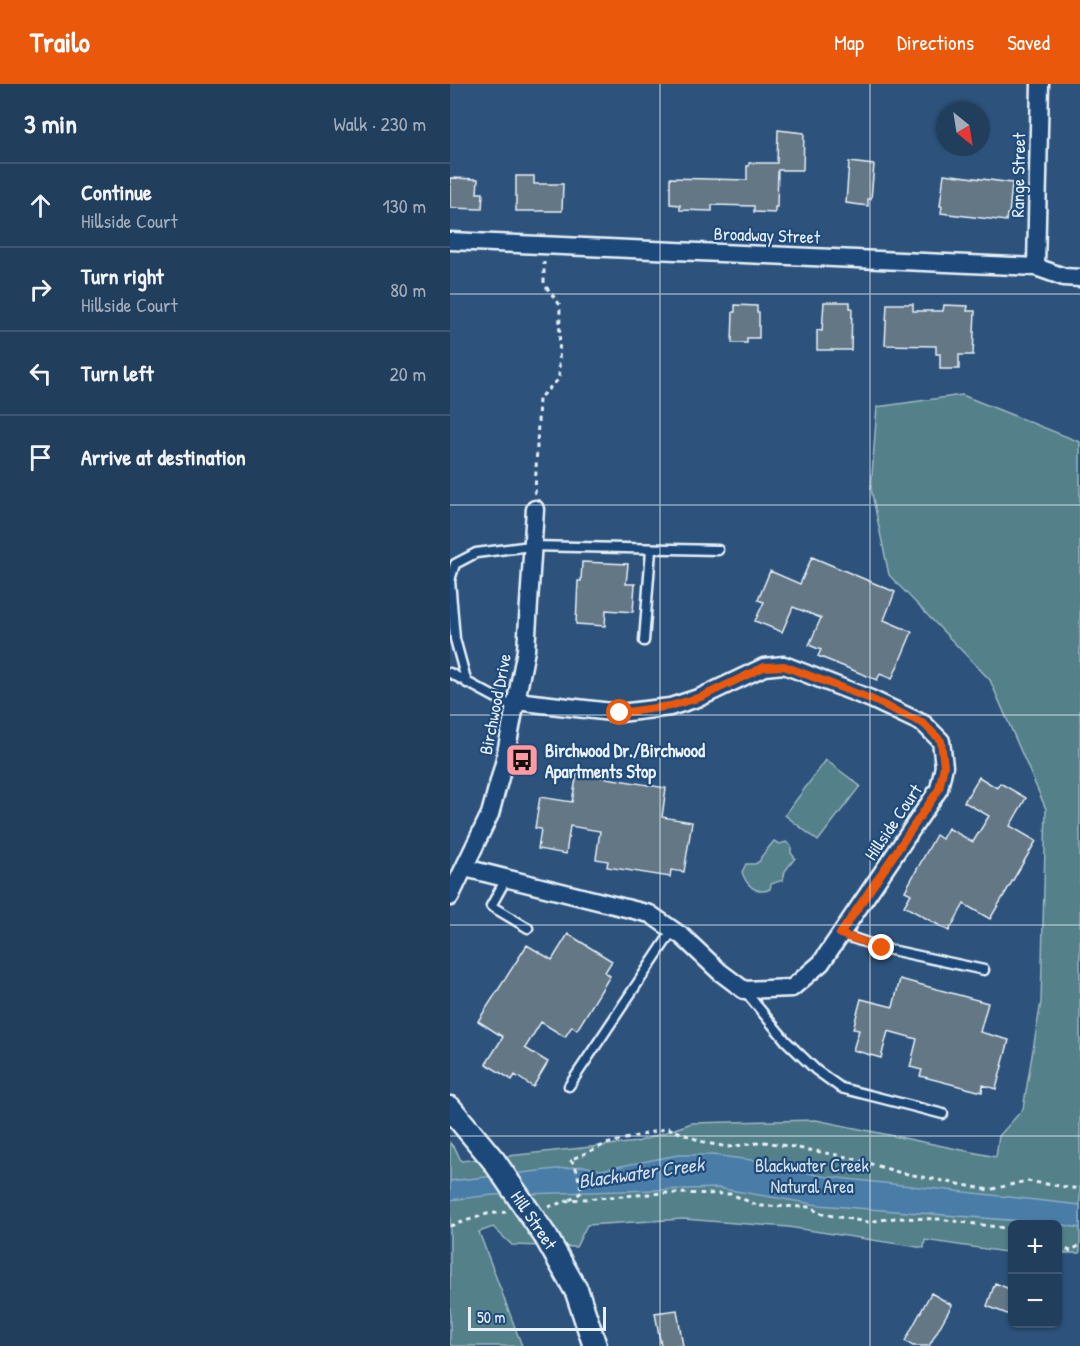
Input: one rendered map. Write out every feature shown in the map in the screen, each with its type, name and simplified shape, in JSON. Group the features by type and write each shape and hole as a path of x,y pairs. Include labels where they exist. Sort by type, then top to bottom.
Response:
{"street":[{"name":"Range Street","path":"1036,267 1040,84"},
{"name":"Broadway Street","path":"450,241 1036,267 1064,277 1080,278"},
{"name":"Birchwood Drive","path":"450,897 490,814 504,763 526,650 535,509"},
{"name":"Hillside Court","path":"515,704 620,713 670,706 701,697 764,667 784,666 871,699 924,724 941,741 944,766 939,789 821,963 792,988 744,990"},
{"path":"465,868 650,914 683,937 720,972 744,990"},
{"name":"Hill Street","path":"450,1107 494,1161 546,1237 577,1292 595,1346"}],"lane":[{"path":"467,683 455,639 450,580 455,564 476,553 531,546 718,550"},
{"path":"644,641 651,550"},
{"path":"450,673 515,704"},
{"path":"506,879 491,906 528,928"},
{"path":"569,1086 673,930"},
{"path":"840,934 882,948 984,970"},
{"path":"744,990 786,1041 816,1070 841,1088 943,1114"}],"path":[{"path":"535,509 539,398 559,379 560,305 544,284 545,245"},
{"path":"1008,1228 939,1219 895,1218 867,1221 817,1213 813,1207 759,1206 731,1194 664,1193 570,1200 582,1192 575,1164 570,1160 606,1144 668,1128 706,1143 728,1147 765,1142 848,1156 898,1172 989,1190 1026,1181 1080,1189"},
{"path":"1062,1248 1071,1251 1080,1245"}],"green space":[{"name":"Blackwater Creek Natural Area","path":"962,395 1080,442 1080,1253 1062,1253 1062,1220 1008,1220 1008,1252 925,1240 924,1248 788,1227 683,1219 587,1225 576,1247 512,1245 493,1227 479,1232 522,1346 450,1346 450,1143 461,1161 637,1142 692,1123 816,1120 996,1157 999,1136 1023,1109 1041,1002 1046,809 990,680 889,575 871,489 877,407"},
{"path":"826,760 860,786 818,841 785,815"},
{"path":"774,841 780,844 786,842 791,846 791,853 795,858 785,871 783,880 771,884 770,889 765,891 756,890 746,881 742,872 746,864 755,864 760,861"}],"water":[{"name":"Blackwater Creek","path":"678,1155 712,1155 759,1161 821,1176 1080,1205 1080,1228 1062,1225 1062,1220 1008,1220 819,1205 718,1188 493,1195 450,1200 450,1181 583,1166 601,1170"}],"building":[{"path":"778,130 804,133 803,170 778,170 775,213 754,212 754,206 712,205 712,211 680,210 680,205 670,204 670,178 747,180 749,163 777,163"},
{"path":"849,162 874,165 871,199 868,199 868,206 846,203"},
{"path":"944,174 1012,183 1009,214 1007,214 1006,221 941,213"},
{"path":"516,176 534,176 534,184 563,184 562,211 516,211"},
{"path":"450,178 478,179 477,193 483,193 482,209 450,208"},
{"path":"824,302 850,302 850,308 852,308 851,350 817,350 817,330 822,331"},
{"path":"887,304 913,304 913,311 943,311 944,305 968,306 967,311 975,311 973,355 959,355 959,369 940,369 940,354 936,354 936,346 885,345"},
{"path":"735,305 757,306 759,338 747,338 747,343 732,343"},
{"path":"812,557 895,592 884,620 912,632 892,679 880,674 877,680 818,656 821,650 809,645 821,618 793,607 782,632 755,621 764,602 758,600 770,571 800,584"},
{"path":"582,562 628,564 626,584 635,584 633,612 606,610 605,626 576,624 578,581 581,581"},
{"path":"577,773 666,788 662,817 692,822 684,872 671,870 670,877 607,867 608,861 596,859 600,831 570,826 566,854 538,849 541,829 535,828 540,797 572,802"},
{"path":"979,777 997,788 1000,783 1026,798 1010,826 1036,841 990,919 964,904 949,931 904,906 911,894 905,891 936,835 942,839 948,828 973,842 989,816 964,802"},
{"path":"568,934 612,961 605,972 610,976 577,1030 572,1026 565,1037 541,1022 525,1048 548,1062 533,1087 515,1075 512,1080 486,1064 503,1037 478,1021 527,945 552,960"},
{"path":"900,979 988,1003 980,1032 1009,1040 996,1089 983,1085 982,1092 920,1076 922,1070 910,1067 917,1039 888,1031 881,1058 853,1050 859,1030 853,1029 861,999 893,1007"},
{"path":"995,1283 1008,1288 1008,1314 987,1306"},
{"path":"931,1293 952,1305 929,1346 913,1346 905,1341"},
{"path":"677,1310 683,1346 661,1346 655,1313"}],"place":[{"name":"Birchwood Dr./Birchwood Apartments Stop","path":"522,760"}],"route":[{"path":"620,713 670,706 701,697 764,667 784,666 871,699 924,724 941,741 944,766 939,789 840,934 882,948"}]}
